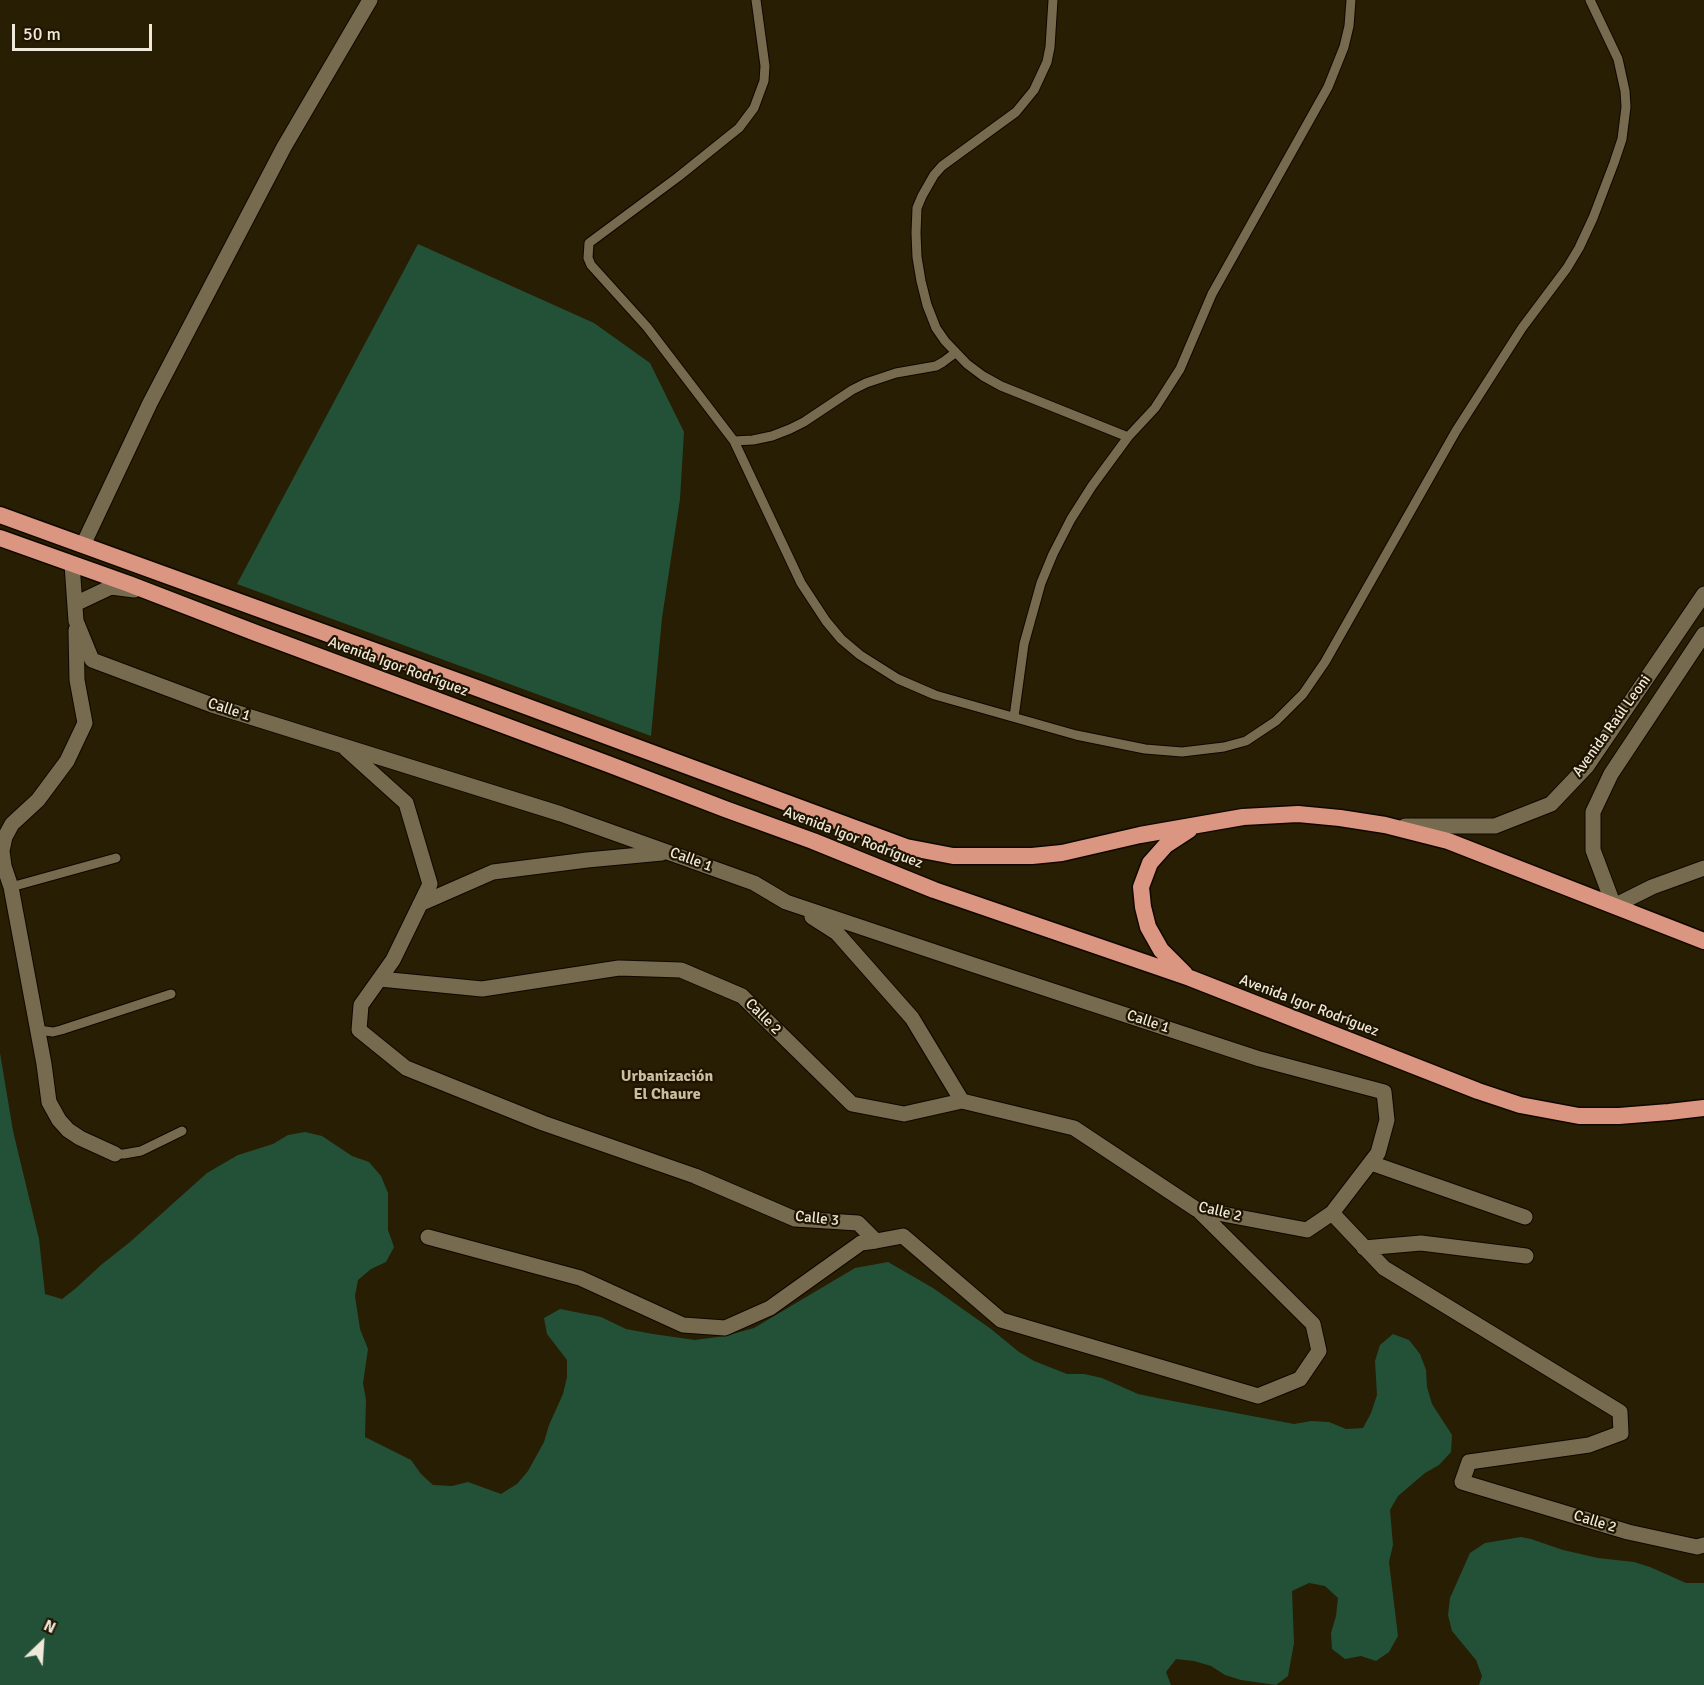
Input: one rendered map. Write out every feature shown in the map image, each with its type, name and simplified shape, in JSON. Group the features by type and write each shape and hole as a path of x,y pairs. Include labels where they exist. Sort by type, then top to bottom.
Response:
{"highway":[{"name":"Avenida Igor Rodríguez","path":"0,515 906,847 952,856 1032,856 1243,817 1298,814 1385,825 1448,841 1704,940"},
{"name":"Avenida Igor Rodríguez","path":"0,538 151,592 813,841 934,890 1190,978 1467,1087 1520,1105 1579,1116 1643,1114 1704,1108"},
{"path":"1190,978 1161,950 1148,927 1141,887 1150,863 1166,845 1197,825"},
{"path":"1643,1114 1704,1100"}],"street":[{"path":"83,545 150,403 274,167 370,0"},
{"name":"Calle 1","path":"72,564 75,621 92,660 212,705 561,814 754,883 786,902 1260,1059 1384,1092 1388,1120 1378,1153 1371,1163"},
{"path":"75,604 111,587 151,592"},
{"name":"Avenida Raúl Leoni","path":"1385,825 1494,826 1551,804 1587,766 1704,594"},
{"path":"75,621 77,680 86,723 67,761 38,800 12,824 4,837 2,851 38,1030 49,1102 59,1120 68,1130 115,1154"},
{"name":"Avenida Raúl Leoni","path":"1614,906 1593,850 1593,812 1611,774 1704,634"},
{"path":"342,746 406,803 430,884 393,960 380,979"},
{"path":"420,904 493,872 668,852"},
{"path":"1614,906 1652,887 1704,868"},
{"path":"786,902 837,933 912,1018 962,1101"},
{"name":"Calle 2","path":"380,979 482,989 619,968 681,970 742,996 852,1104 904,1114 962,1101 1074,1128 1196,1209 1307,1230 1332,1213 1384,1268 1620,1412 1621,1433 1588,1444 1468,1462 1462,1482 1628,1532 1697,1547 1704,1545"},
{"name":"Calle 3","path":"380,979 361,1005 359,1030 406,1068 543,1123 695,1176 795,1219 858,1223 876,1241"},
{"path":"1332,1213 1371,1163 1526,1217"},
{"path":"428,1238 580,1278 683,1325 725,1328 770,1308 861,1243 903,1236 1001,1320 1258,1396 1300,1379 1319,1351 1313,1324 1196,1209"},
{"path":"1365,1248 1421,1243 1526,1256"}],"lane":[{"path":"756,0 765,66 764,81 747,118 739,128 678,177 589,243 588,258 596,271 647,327 734,441 801,583 841,639 880,670 934,695 1076,735 1173,752 1201,751 1246,741 1276,721 1303,694 1325,662 1456,431 1522,328 1580,248 1606,188 1622,139 1626,107 1624,83 1618,59 1590,0"},
{"path":"1053,0 1050,47 1047,62 1035,90 1016,112 942,166 928,184 917,208 917,257 927,305 936,328 955,353 983,376 1001,386 1128,437"},
{"path":"1014,717 1024,644 1035,602 1053,554 1092,486 1128,437 1155,408 1180,369 1212,294 1328,87 1344,47 1352,0"},
{"path":"734,441 772,436 790,429 866,383 896,373 936,366 955,353"},
{"path":"11,887 116,858"},
{"path":"38,1030 53,1032 61,1030 171,994"},
{"path":"115,1154 141,1151 182,1131"}],"green space":[{"path":"418,244 594,323 650,363 684,432 680,499 662,618 651,736 237,584"},
{"path":"0,1053 13,1131 39,1239 45,1294 62,1299 207,1173 238,1155 273,1144 288,1135 305,1132 322,1136 352,1156 369,1162 381,1176 388,1193 388,1230 394,1247 386,1262 371,1269 358,1280 355,1296 360,1329 368,1349 363,1383 366,1400 365,1437 411,1460 433,1485 452,1486 468,1482 501,1494 517,1484 528,1471 544,1442 563,1394 567,1377 567,1360 547,1334 544,1318 560,1309 601,1317 626,1329 653,1334 695,1340 725,1336 754,1328 855,1268 888,1262 933,1288 1019,1352 1034,1361 1067,1374 1084,1374 1102,1378 1138,1394 1157,1398 1294,1424 1311,1421 1329,1422 1346,1429 1363,1428 1371,1413 1377,1395 1375,1361 1380,1345 1393,1334 1409,1340 1420,1354 1426,1370 1427,1387 1432,1404 1452,1435 1451,1452 1439,1465 1425,1473 1398,1496 1390,1510 1393,1545 1389,1562 1398,1636 1389,1652 1376,1661 1361,1656 1345,1659 1332,1649 1331,1633 1338,1598 1325,1586 1309,1583 1292,1591 1294,1643 1288,1676 1276,1685 1241,1680 1225,1675 1211,1666 1176,1659 1166,1672 1171,1685 0,1685"},
{"path":"1521,1537 1598,1558 1634,1562 1686,1583 1704,1583 1704,1685 1479,1685 1482,1676 1476,1660 1452,1631 1448,1615 1450,1598 1470,1553 1485,1543"}],"district":[{"name":"Urbanización El Chaure","path":"667,1086"}]}
